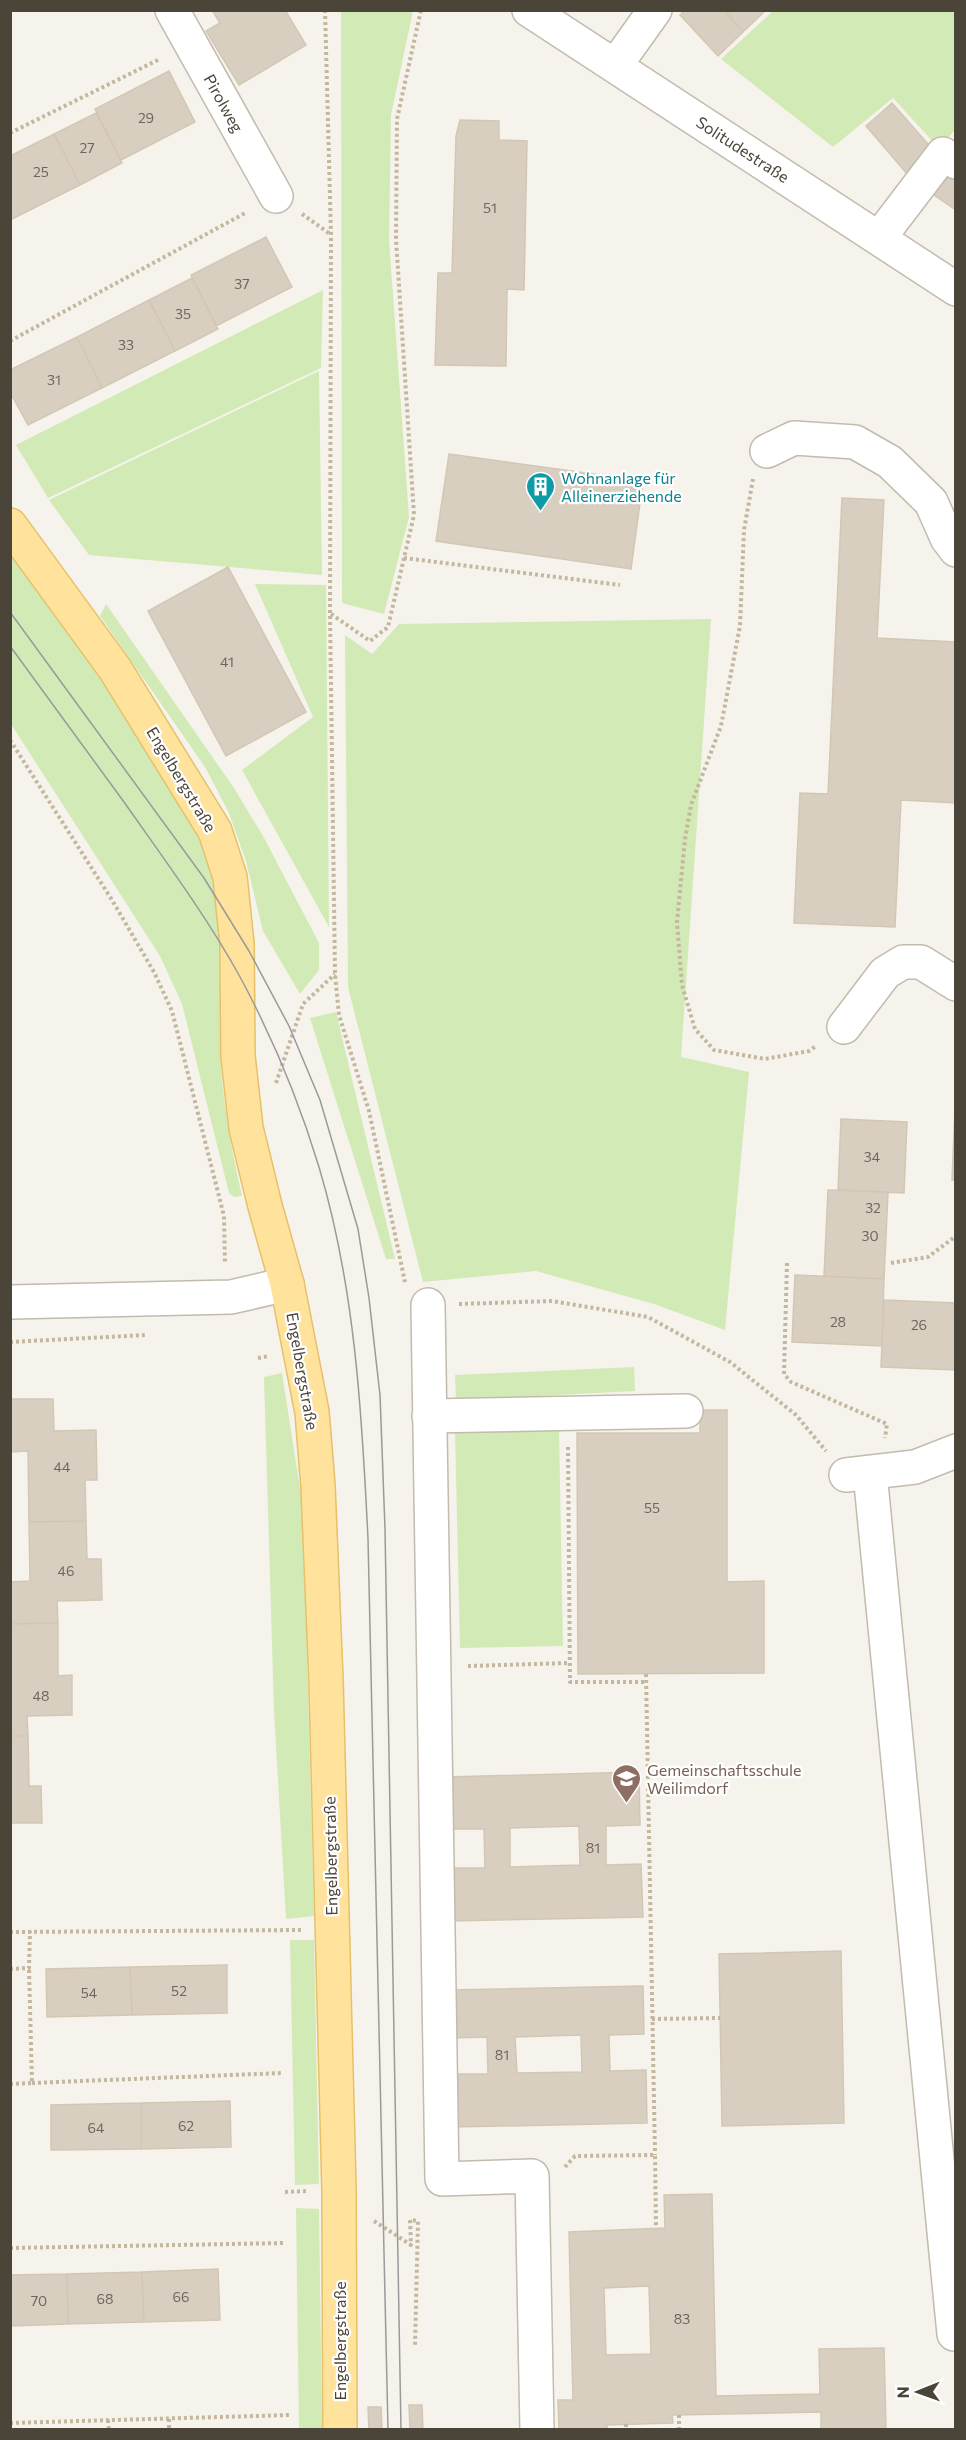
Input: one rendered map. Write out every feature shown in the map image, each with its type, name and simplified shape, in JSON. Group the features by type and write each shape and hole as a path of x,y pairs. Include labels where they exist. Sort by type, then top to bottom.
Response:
{"main road":[{"name":"Engelbergstraße","path":"10,525 115,669 215,831 230,877 237,944 238,1056 246,1128 287,1284 312,1412 318,1486 339,2190 340,2430"}],"street":[{"name":"Pirolweg","path":"172,10 276,196"},
{"name":"Solitudestraße","path":"529,10 956,289"},
{"path":"615,66 655,10"},
{"path":"879,238 943,154 956,162"},
{"path":"767,451 794,438 855,442 890,462 931,502 947,538 956,550"},
{"path":"844,1027 885,973 903,962 921,962 956,984"},
{"path":"10,1302 231,1297 287,1284"},
{"path":"419,1305 429,1416 442,2179 532,2176 537,2430"},
{"path":"429,1416 686,1411"},
{"path":"954,2334 866,1473 915,1467 956,1451"}],"path":[{"path":"326,10 331,235 330,614 335,974 339,1015 369,1111 419,1305 552,1301 648,1317 730,1362 866,1473 887,1424 790,1382 784,1374 787,1263"},
{"path":"330,614 370,641 388,627 414,515 396,238 397,120 421,10"},
{"path":"10,133 191,44"},
{"path":"10,341 276,196"},
{"path":"767,451 753,474 744,530 740,626 722,726 692,805 685,839 677,921 682,985 695,1029 714,1050 765,1059 809,1051 844,1027"},
{"path":"404,558 620,585"},
{"path":"10,740 112,900 154,972 172,1011 224,1216 225,1263 231,1297"},
{"path":"276,1085 303,1004 335,974"},
{"path":"891,1263 928,1257 956,1236"},
{"path":"10,1342 149,1335"},
{"path":"258,1358 300,1350"},
{"path":"567,1414 570,1682 646,1682"},
{"path":"434,1666 569,1663"},
{"path":"646,1674 656,2228"},
{"path":"10,1932 332,1929"},
{"path":"30,1931 28,1968 32,2084"},
{"path":"10,1969 28,1968"},
{"path":"652,2019 720,2018"},
{"path":"10,2084 282,2073"},
{"path":"532,2176 558,2176 575,2156 655,2155"},
{"path":"373,2227 373,2220 411,2245 410,2220 418,2221 415,2347"},
{"path":"10,2248 286,2243"},
{"path":"10,2423 290,2415"},
{"path":"679,2415 679,2430"},
{"path":"169,2419 169,2430"},
{"path":"108,2420 109,2430"},
{"path":"21,2423 21,2430"}],"green space":[{"path":"341,11 413,11 391,115 389,240 409,517 384,614 342,603"},
{"path":"773,11 951,11 956,15 955,130 939,148 893,98 833,147 721,59"},
{"path":"323,290 321,368 48,498 16,445"},
{"path":"319,371 322,575 89,555 49,500"},
{"path":"10,550 158,763 186,810 207,860 218,904 220,923 222,960 220,1056 224,1097 242,1196 234,1197 229,1193 182,1004 160,956 11,724"},
{"path":"255,584 326,585 329,927 242,770 313,717"},
{"path":"106,604 234,788 263,836 319,943 319,970 300,994 263,931 246,861 229,813 205,767 100,616"},
{"path":"711,619 681,1057 749,1072 725,1330 654,1304 536,1271 423,1282 348,987 345,635 372,654 399,624"},
{"path":"336,1012 395,1259 386,1259 310,1018"},
{"path":"634,1367 635,1391 456,1400 455,1375"},
{"path":"282,1373 301,1495 314,1916 286,1919 274,1711 264,1377"},
{"path":"559,1429 563,1646 460,1648 455,1431"},
{"path":"290,1940 314,1940 319,2184 295,2185"},
{"path":"296,2208 319,2209 322,2429 299,2429"}],"building":[{"path":"212,10 285,10 306,45 239,85 206,31 220,23"},
{"path":"685,10 724,10 743,32 718,56 680,15"},
{"path":"724,10 766,10 743,32"},
{"path":"169,71 195,122 121,160 95,109"},
{"path":"892,103 935,152 908,175 866,126"},
{"path":"96,113 122,163 80,185 54,134"},
{"path":"460,120 499,121 499,140 527,141 524,290 507,289 506,366 435,365 438,273 452,273 456,136"},
{"path":"54,134 80,185 10,220 10,156"},
{"path":"952,168 956,170 956,210 934,195"},
{"path":"266,237 292,287 216,326 191,275"},
{"path":"192,278 218,329 175,351 149,300"},
{"path":"149,300 175,351 102,388 77,337"},
{"path":"77,337 102,388 28,425 10,392 10,370"},
{"name":"Wohnanlage für Alleinerziehende","path":"449,454 643,481 631,569 436,541"},
{"path":"842,498 884,500 877,638 956,642 956,803 901,800 895,927 794,923 800,793 828,794"},
{"path":"228,567 306,712 226,756 148,611"},
{"path":"955,1109 956,1180 952,1180"},
{"path":"841,1119 907,1122 904,1193 838,1190"},
{"path":"828,1190 888,1192 884,1279 824,1276"},
{"path":"795,1275 884,1279 882,1346 792,1342"},
{"path":"884,1300 956,1303 956,1370 881,1367"},
{"path":"10,1399 53,1399 54,1431 96,1430 97,1480 85,1480 86,1521 29,1522 28,1451 10,1452"},
{"path":"700,1410 727,1410 727,1582 764,1581 764,1673 578,1674 577,1433 700,1433"},
{"path":"86,1521 87,1559 101,1559 102,1600 57,1601 58,1623 10,1624 10,1582 30,1581 29,1522"},
{"path":"58,1623 58,1676 72,1675 72,1715 27,1716 28,1736 10,1736 10,1624"},
{"path":"10,1736 28,1736 29,1786 41,1786 42,1823 10,1823"},
{"path":"639,1772 640,1825 606,1826 606,1865 641,1864 643,1917 450,1921 448,1868 485,1868 484,1829 447,1829 446,1777","holes":["579,1826 580,1865 510,1867 510,1828"]},
{"path":"841,1951 844,2123 722,2126 719,1954"},
{"path":"227,1965 227,2013 132,2015 130,1967"},
{"path":"130,1967 132,2015 47,2017 46,1969"},
{"path":"643,1986 644,2034 609,2035 610,2071 646,2070 647,2123 454,2127 453,2074 488,2074 487,2037 452,2038 451,1990","holes":["581,2035 582,2072 517,2073 515,2037"]},
{"path":"230,2101 231,2147 141,2149 141,2103"},
{"path":"141,2103 141,2149 51,2150 51,2105"},
{"path":"712,2194 716,2396 820,2394 819,2349 884,2348 886,2430 821,2430 821,2412 672,2415 673,2423 607,2425 607,2430 559,2430 558,2400 573,2400 569,2232 665,2228 664,2195","holes":["649,2286 651,2354 606,2355 604,2288"]},
{"path":"218,2269 220,2320 144,2322 142,2272"},
{"path":"142,2272 144,2322 68,2324 67,2274"},
{"path":"67,2274 68,2324 10,2326 10,2275"},
{"path":"409,2405 422,2405 423,2430 410,2430"},
{"path":"368,2407 381,2407 382,2430 369,2430"}],"tram line":[{"path":"10,612 204,878 249,951 289,1026 320,1100 358,1229 369,1298 380,1395 385,1529 401,2430"},
{"path":"10,646 169,866 239,975 274,1045 303,1118 319,1167 341,1258 355,1351 368,1539 388,2430"}],"place":[{"name":"Wohnanlage für Alleinerziehende","path":"540,512"},
{"name":"Gemeinschaftsschule Weilimdorf","path":"626,1804"}]}
